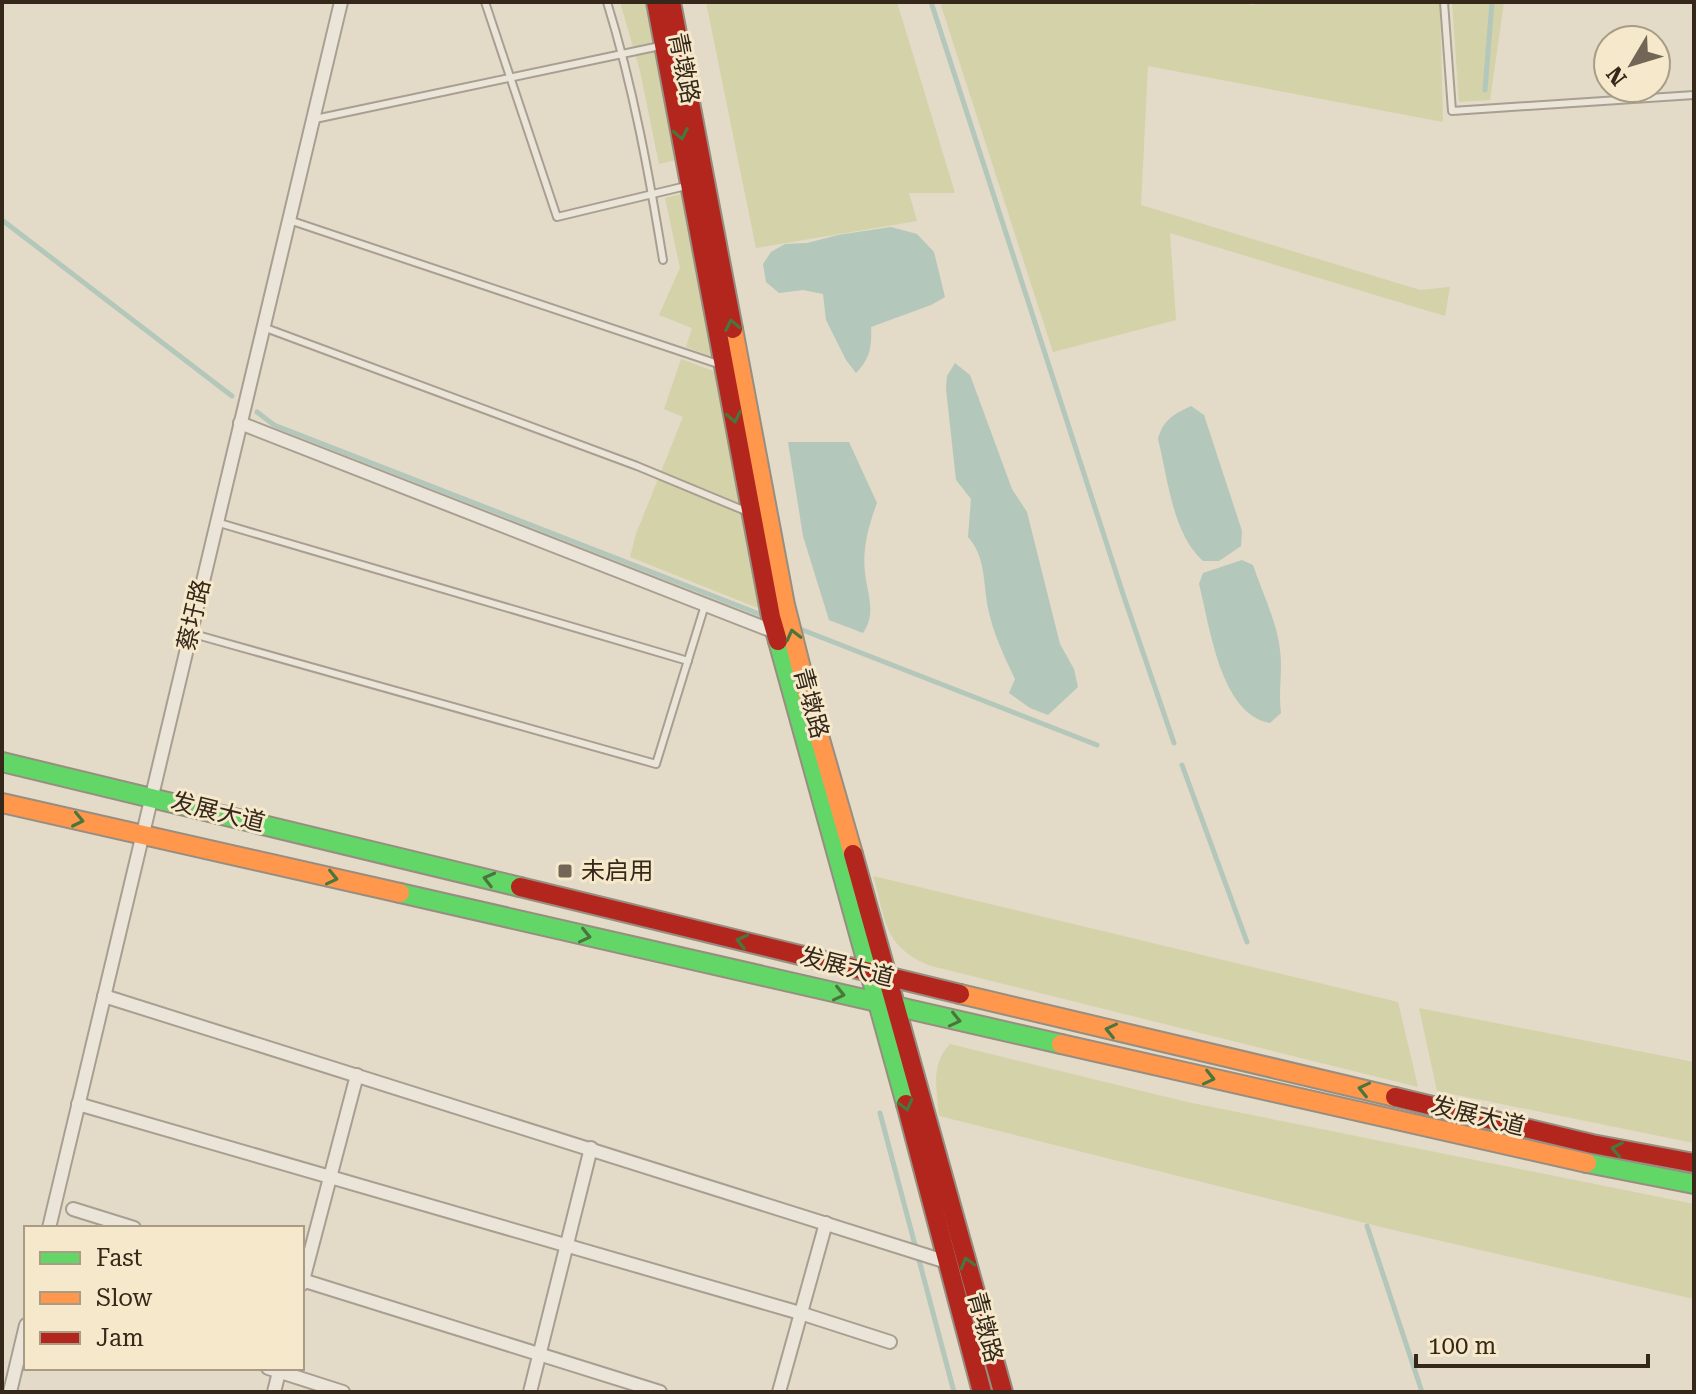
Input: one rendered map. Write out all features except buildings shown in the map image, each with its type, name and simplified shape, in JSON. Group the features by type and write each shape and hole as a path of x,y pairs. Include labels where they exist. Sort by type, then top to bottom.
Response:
{"main road":[{"name":"青墩路","path":"656,2 671,43 732,368 785,605 888,1005 1003,1392"},
{"name":"青墩路","path":"671,2 671,43"},
{"name":"青墩路","path":"732,368 751,512 775,632 880,975"},
{"name":"发展大道","path":"2,762 1592,1144 1694,1163"},
{"name":"发展大道","path":"2,803 1645,1176 1694,1184"},
{"name":"青墩路","path":"888,1005 947,1262 982,1392"}],"street":[{"name":"蔡圩路","path":"49,1226 341,2"},
{"path":"240,423 775,632"},
{"path":"104,996 947,1262"},
{"path":"304,1274 357,1075"},
{"path":"78,1104 800,1313 890,1342"},
{"path":"530,1392 591,1148"},
{"path":"73,1209 128,1226"},
{"path":"779,1392 826,1223"},
{"path":"304,1283 660,1392"},
{"path":"10,1392 24,1333"},
{"path":"274,1392 276,1370"},
{"path":"279,1370 343,1392"}],"lane":[{"path":"485,2 557,217 698,183"},
{"path":"607,2 652,194 663,260"},
{"path":"1444,2 1452,111 1694,95"},
{"path":"312,120 671,43"},
{"path":"288,220 732,368"},
{"path":"263,327 637,466 751,512"},
{"path":"216,522 688,661"},
{"path":"190,633 656,764 705,605"}],"green space":[{"path":"620,2 647,2 679,159 659,164 640,71"},
{"path":"706,2 897,2 955,193 909,193 917,221 756,248"},
{"path":"940,2 1243,2 1251,5 1274,2 1440,2 1443,122 1148,66 1141,205 1420,290 1450,287 1445,316 1170,233 1176,320 1053,352"},
{"path":"1452,2 1504,2 1490,100 1459,102"},
{"path":"685,193 716,358 686,347 692,328 659,315 680,268 665,198"},
{"path":"681,359 719,373 763,610 630,557 636,534 683,417 664,409"},
{"path":"873,876 1398,1002 1418,1087 931,966 915,958 895,941 884,919"},
{"path":"1419,1008 1694,1062 1694,1143 1437,1091"},
{"path":"950,1044 1187,1102 1694,1204 1694,1299 1385,1228 939,1116 937,1069"}],"shaded area":[{"path":"891,227 917,234 934,252 945,297 871,327 869,352 856,373 826,320 823,294 803,290 779,293 766,282 763,264 771,252 785,244 807,243"},
{"path":"955,363 970,375 1012,489 1027,512 1060,644 1074,669 1078,687 1048,715 1030,708 1009,693 1015,679 993,626 981,561 968,537 971,499 956,480 946,389 947,376"},
{"path":"1191,406 1204,415 1242,531 1241,546 1219,561 1203,561 1184,536 1158,439 1170,418"},
{"path":"788,442 849,442 877,503 865,546 870,618 863,633 829,620 803,536"},
{"path":"1242,560 1253,565 1278,639 1281,713 1270,723 1253,716 1239,703 1228,686 1213,644 1199,584 1203,573"}],"waterway":[{"path":"931,2 1174,743"},
{"path":"1485,90 1492,2"},
{"path":"2,220 232,396"},
{"path":"257,412 274,425 762,615"},
{"path":"800,629 1097,745"},
{"path":"1182,765 1247,942"},
{"path":"880,1113 954,1392"},
{"path":"1367,1226 1422,1392"}],"traffic: fast":[{"path":"778,641 906,1104"},
{"path":"2,762 520,887"},
{"path":"400,893 1061,1044"},
{"path":"1587,1163 1694,1184"}],"traffic: slow":[{"path":"733,329 785,605 853,854"},
{"path":"2,803 400,893"},
{"path":"960,994 1395,1097"},
{"path":"1061,1044 1587,1163"}],"traffic: jam":[{"path":"656,2 778,641"},
{"path":"671,2 733,329"},
{"path":"853,854 1003,1392"},
{"path":"520,887 960,994"},
{"path":"1395,1097 1592,1144 1694,1163"},
{"path":"906,1104 982,1392"}],"place":[{"name":"未启用","path":"565,871"}]}
